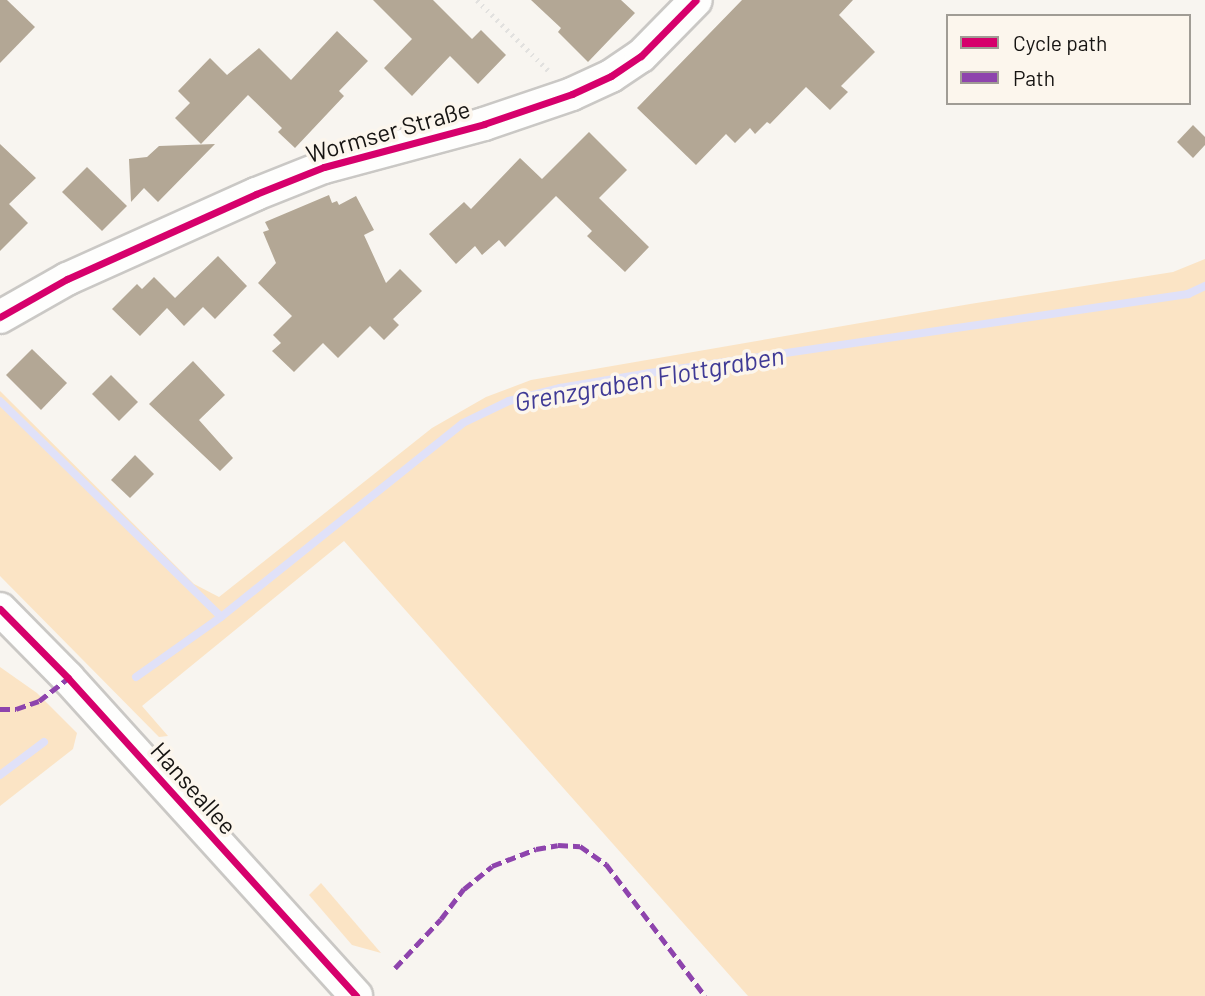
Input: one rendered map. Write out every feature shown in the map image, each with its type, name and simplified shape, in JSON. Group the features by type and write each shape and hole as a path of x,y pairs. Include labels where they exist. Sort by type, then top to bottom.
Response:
{"street":[{"name":"Wormser Straße","path":"0,317 67,279 256,194 324,167 484,124 572,94 611,76 641,56 696,0"},
{"name":"Hanseallee","path":"0,609 78,688 356,996"}],"path":[{"path":"477,0 572,94"}],"shaded area":[{"path":"1205,259 1205,996 748,996 344,541 142,706 168,736 159,737 0,576 0,391 194,584 219,597 432,428 486,397 531,380 970,304 1173,272"},
{"path":"0,667 37,693 77,733 73,749 0,806"},
{"path":"321,883 381,953 352,945 309,895"}],"building":[{"path":"0,0 7,0 35,27 0,63"},
{"path":"373,0 433,0 472,39 481,30 506,55 478,84 450,56 412,96 384,68 412,39"},
{"path":"531,0 621,0 635,13 588,62 558,32 561,28"},
{"path":"742,0 853,0 839,15 875,52 841,86 848,92 830,110 806,87 770,124 767,122 755,134 750,128 735,143 726,134 696,165 637,108"},
{"path":"337,31 368,61 339,91 344,96 295,148 278,132 282,128 248,95 201,144 175,118 190,103 178,91 210,58 227,75 259,48 291,80"},
{"path":"1193,125 1205,137 1205,145 1193,158 1177,142"},
{"path":"589,132 627,170 599,198 649,247 625,272 587,236 592,231 556,196 505,247 499,240 482,255 475,246 456,264 429,234 464,202 471,209 520,158 542,179"},
{"path":"0,144 36,178 9,204 28,223 0,251"},
{"path":"215,144 158,202 144,188 131,202 129,159 147,157 159,146"},
{"path":"87,167 127,206 102,231 62,192"},
{"path":"329,195 332,203 337,201 339,205 356,196 374,230 364,235 386,283 400,269 422,291 393,319 399,325 384,340 370,326 338,358 323,343 294,372 272,351 281,343 273,335 292,316 258,283 276,263 263,232 269,230 265,222"},
{"path":"218,256 247,286 215,319 203,307 184,326 167,308 140,336 112,309 137,284 142,289 154,277 175,298"},
{"path":"32,349 67,383 41,410 6,375"},
{"path":"193,361 225,395 199,420 233,458 220,471 149,404"},
{"path":"111,375 138,402 119,421 92,394"},
{"path":"135,455 154,474 130,498 111,480"}],"waterway":[{"name":"Grenzgraben Flottgraben","path":"136,677 221,617 463,423 509,401 560,388 650,373 1188,294 1205,286"},
{"path":"0,401 221,617"},
{"name":"Grenzgraben Flottgraben","path":"0,775 44,742"}],"marked path":[{"path":"0,709 16,709 39,701 68,678"},
{"path":"395,968 441,919 464,889 492,866 536,849 558,845 580,846 606,864 705,996"}],"cycle path":[{"path":"0,317 67,279 256,194 324,167 484,124 572,94 611,76 641,56 696,0"},
{"path":"0,609 68,678 356,996"}]}
